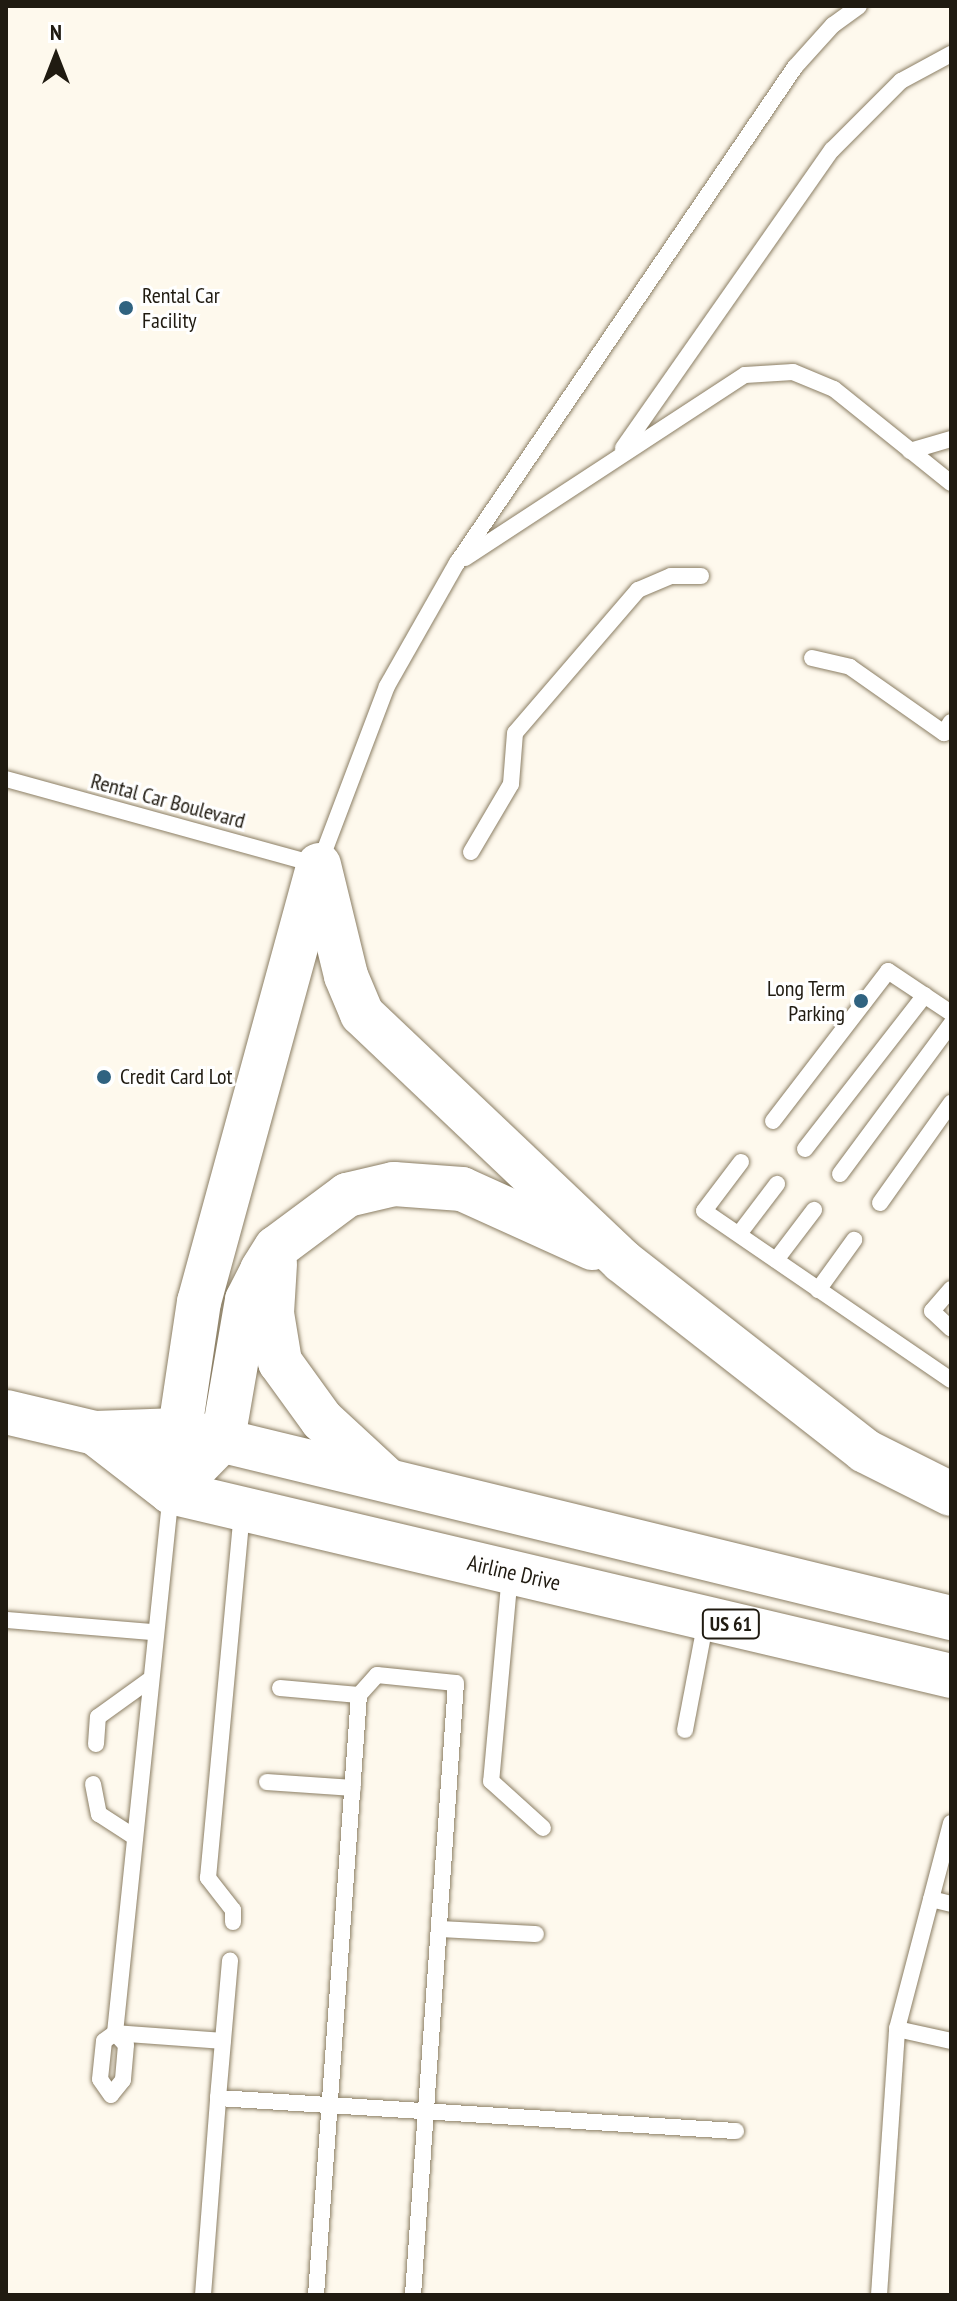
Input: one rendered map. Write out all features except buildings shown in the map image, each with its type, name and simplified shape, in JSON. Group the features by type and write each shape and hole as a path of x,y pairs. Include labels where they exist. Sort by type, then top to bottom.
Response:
{"main road":[{"path":"319,865 346,976 362,1014 622,1261 865,1451 951,1494"},
{"path":"171,1492 199,1302 319,865"},
{"path":"171,1492 223,1439 247,1300 276,1248 347,1195 394,1184 462,1189 622,1261"},
{"path":"276,1248 272,1313 280,1362 322,1420 387,1480"},
{"name":"Airline Drive","path":"6,1412 95,1433 179,1430 223,1439 951,1618"},
{"name":"Airline Drive","path":"95,1433 171,1492 951,1676"}],"lane":[{"path":"319,865 387,686 457,563 795,67 833,25 859,6"},
{"path":"616,457 832,150 901,81 951,54"},
{"path":"457,563 745,375 793,372 834,389 951,483"},
{"path":"910,451 951,439"},
{"path":"471,852 511,784 515,733 638,590 671,576 701,576"},
{"path":"812,658 850,667 944,733 951,722"},
{"name":"Rental Car Boulevard","path":"6,779 319,865"},
{"path":"773,1121 888,971 951,1013"},
{"path":"805,1149 925,995"},
{"path":"840,1174 951,1024"},
{"path":"880,1203 951,1103"},
{"path":"741,1162 704,1211 951,1380"},
{"path":"739,1234 777,1184"},
{"path":"776,1260 814,1210"},
{"path":"818,1290 854,1240"},
{"path":"951,1289 932,1311 951,1329"},
{"path":"171,1492 153,1632 115,2033 223,2041"},
{"path":"233,1922 233,1910 208,1878 242,1508"},
{"path":"510,1572 491,1781 543,1828"},
{"path":"685,1730 706,1618"},
{"path":"6,1620 153,1632"},
{"path":"316,2295 332,2106 359,1695 377,1675 456,1683 413,2295"},
{"path":"96,1744 98,1717 148,1681"},
{"path":"280,1688 359,1695"},
{"path":"267,1782 353,1788"},
{"path":"93,1784 99,1814 133,1836"},
{"path":"879,2295 897,2029 951,1823"},
{"path":"931,1899 951,1904"},
{"path":"439,1929 536,1934"},
{"path":"203,2295 230,1961"},
{"path":"897,2029 951,2041"},
{"path":"218,2098 736,2131"}],"place":[{"name":"Rental Car Facility","path":"126,308"},
{"name":"Long Term Parking","path":"861,1001"},
{"name":"Credit Card Lot","path":"104,1077"}]}
